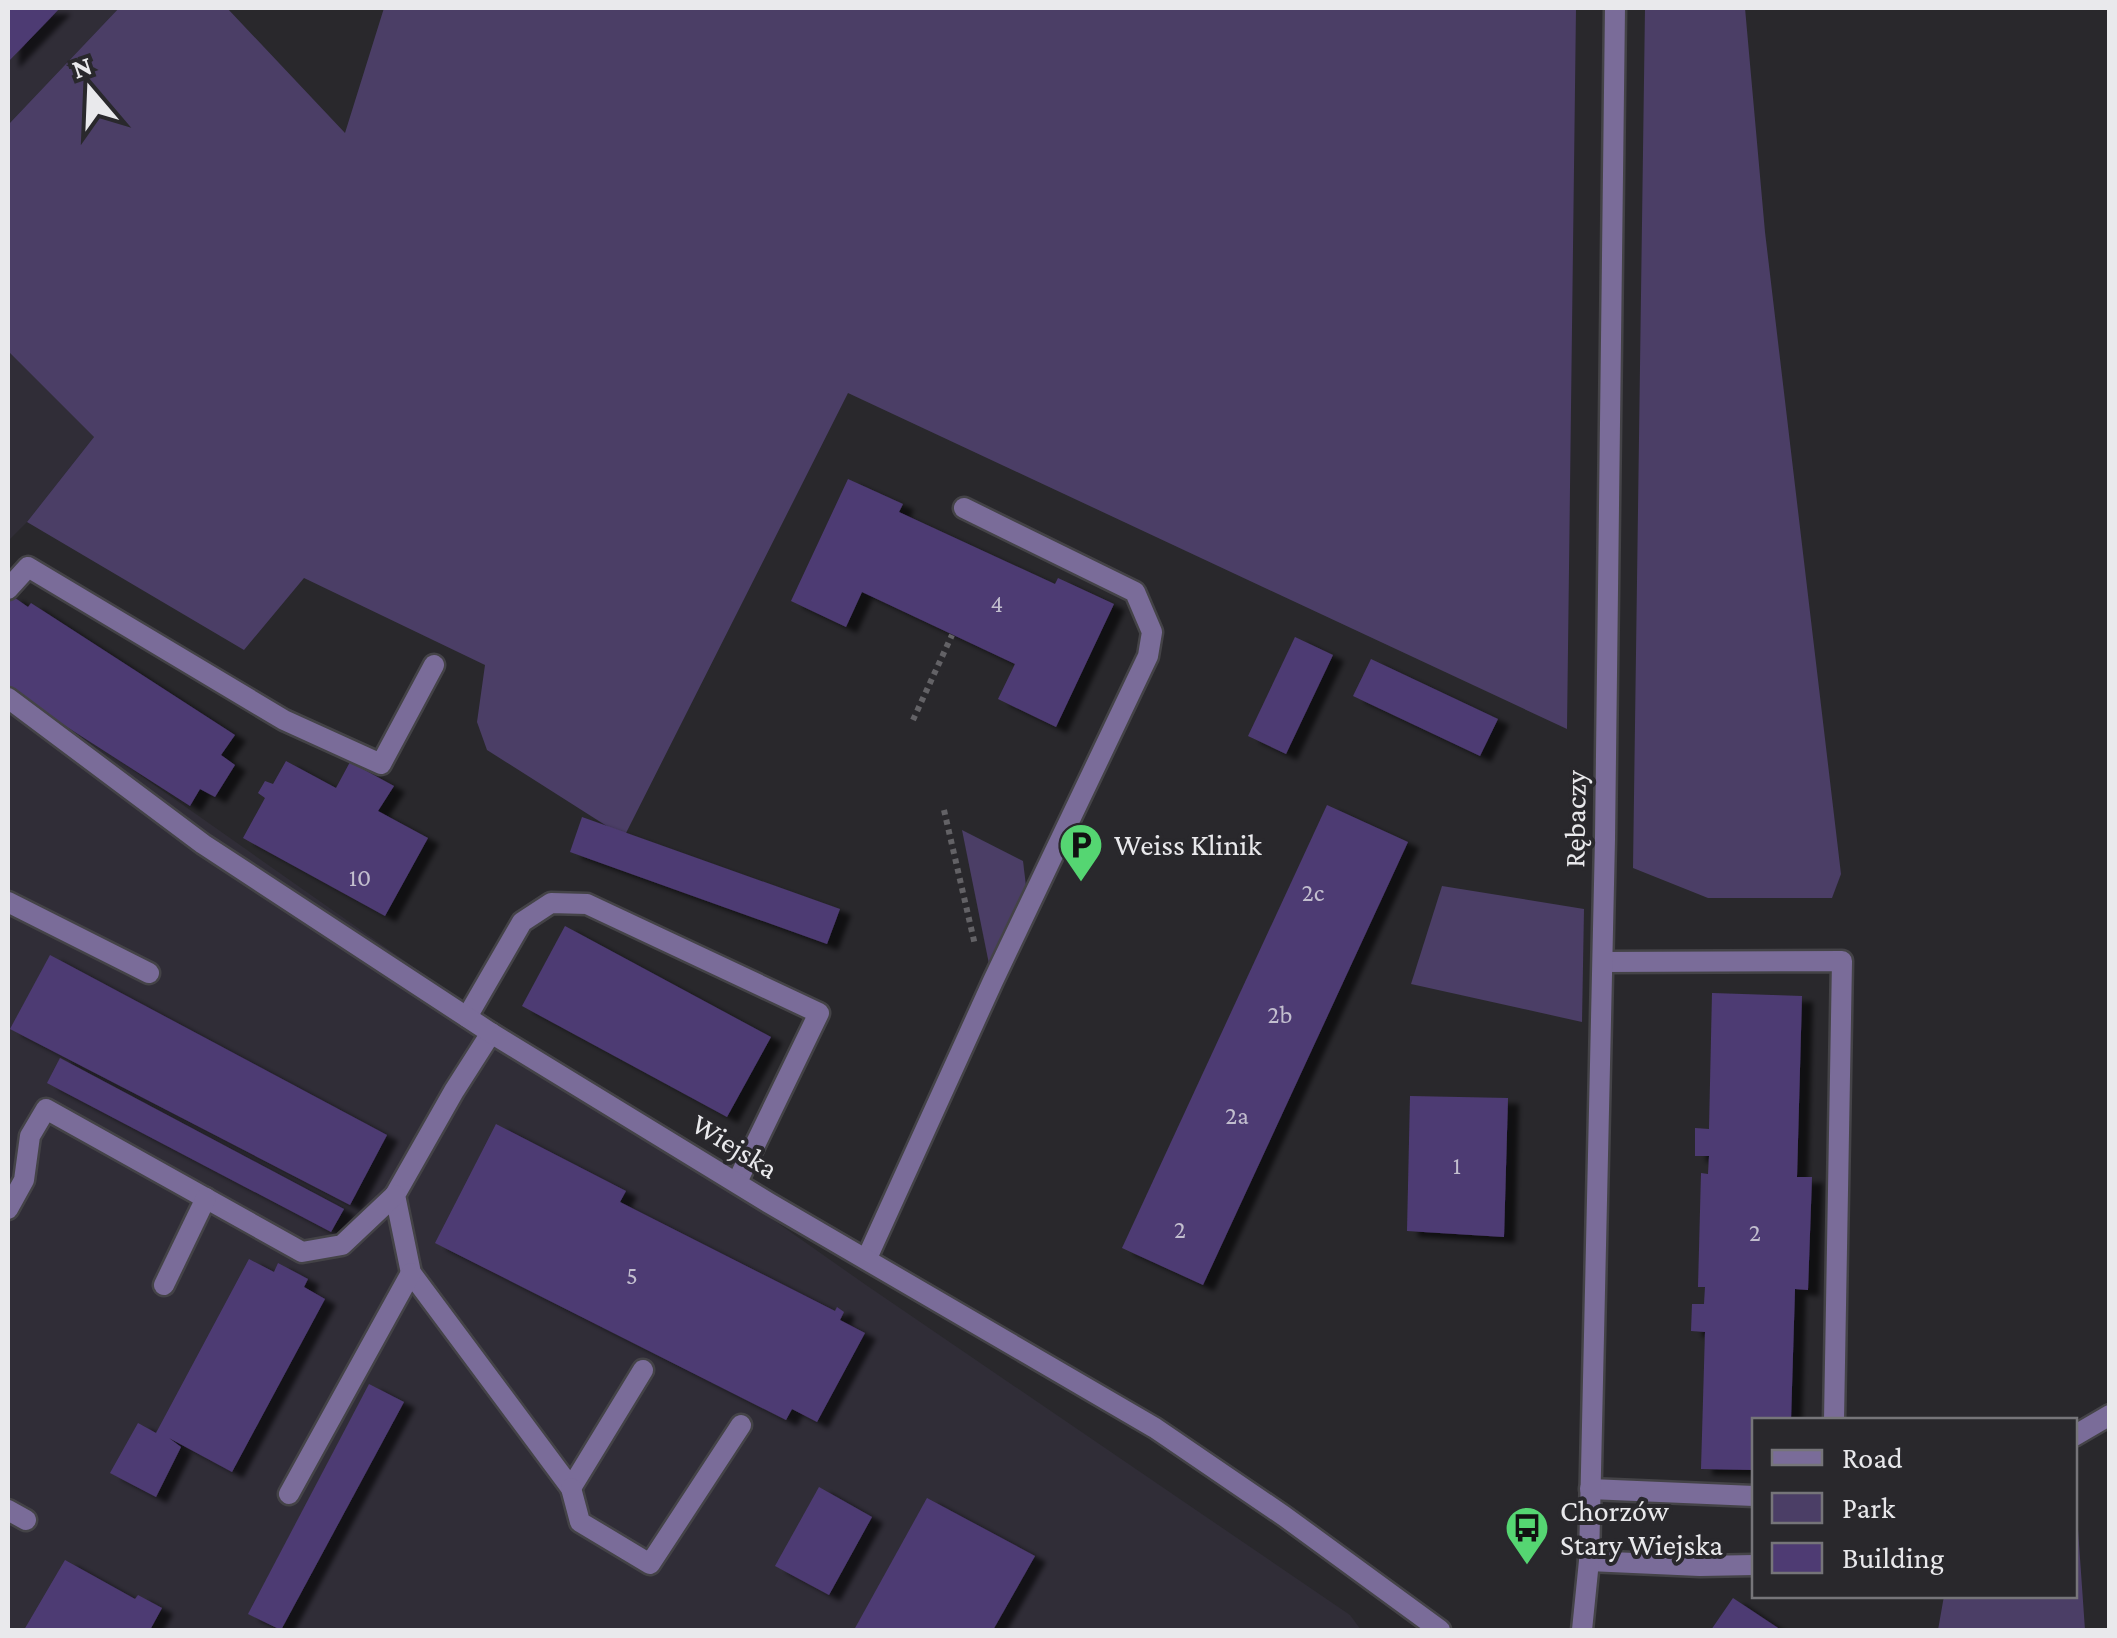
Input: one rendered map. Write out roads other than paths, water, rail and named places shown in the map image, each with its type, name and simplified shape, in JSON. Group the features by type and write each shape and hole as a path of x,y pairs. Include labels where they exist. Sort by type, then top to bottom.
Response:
{"street":[{"name":"Rębaczy","path":"1582,1630 1588,1561 1602,962 1615,8"},
{"path":"867,1258 992,981 1148,656 1152,632 1135,592 964,508"},
{"path":"8,589 28,567 284,720 381,764 434,664"},
{"name":"Wiejska","path":"8,698 203,844 467,1017 737,1182 1156,1428 1440,1630"},
{"path":"8,902 149,974"},
{"path":"467,1017 522,922 552,903 588,904 819,1012 737,1182"},
{"path":"1602,962 1842,961 1834,1418"},
{"path":"8,1209 24,1180 30,1136 46,1109 302,1252 342,1245 395,1195 492,1033"},
{"path":"395,1195 411,1272 571,1488 580,1522 650,1564 742,1425"},
{"path":"164,1285 206,1198"},
{"path":"289,1494 411,1272"},
{"path":"571,1488 643,1370"},
{"path":"2077,1434 2110,1415"},
{"path":"1590,1488 1752,1496"},
{"path":"1588,1561 1752,1564"}],"place":[{"name":"Weiss Klinik","path":"1081,883"},
{"name":"Chorzów Stary Wiejska","path":"1527,1566"}]}
